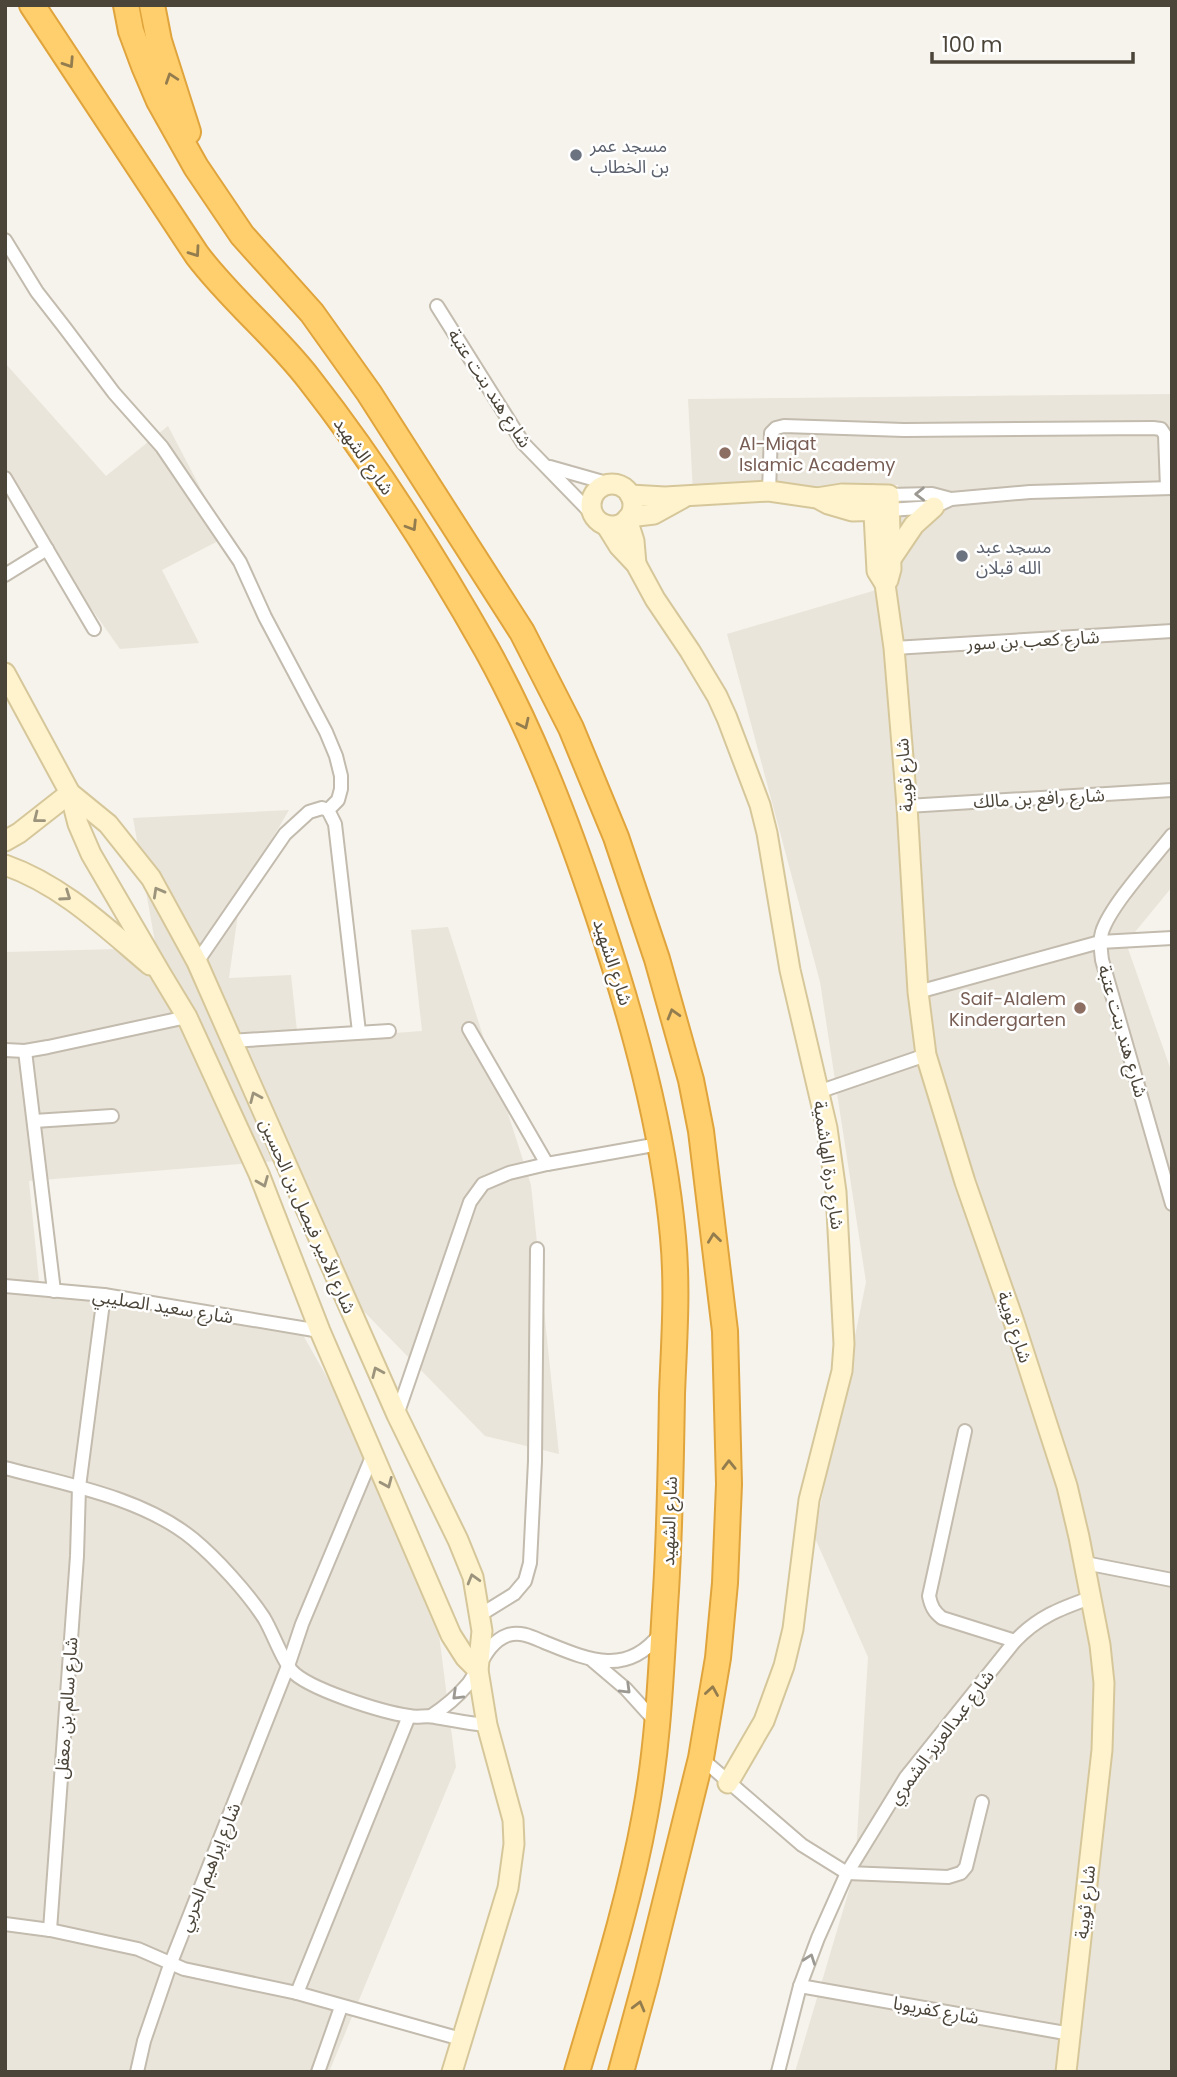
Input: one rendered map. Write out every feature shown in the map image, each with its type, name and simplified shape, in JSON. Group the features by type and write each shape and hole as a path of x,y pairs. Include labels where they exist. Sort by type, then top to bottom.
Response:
{"highway":[{"name":"شارع الشهيد","path":"32,5 197,255 307,376 373,468 489,653 539,757 582,867 629,1013 659,1144 674,1241 676,1296 670,1503 658,1724 646,1810 630,1891 577,2072"},
{"path":"126,5 131,31 149,78 196,167 242,235 312,313 369,393 522,632 571,728 616,836 649,935 691,1080 701,1131 724,1331 729,1484 727,1558 719,1645 701,1759 621,2072"},
{"path":"152,5 159,41 187,127 196,167"}],"street":[{"path":"5,240 37,292 81,350 114,393 162,446 240,562 336,756 341,789 338,800 328,810"},
{"name":"شارع هند بنت عتبة","path":"437,306 523,443 600,520"},
{"path":"630,495 687,496 769,491 817,498 840,509 852,511 881,502 943,503 1030,492 1169,488 1165,435 1161,429 904,430 784,426 771,433 769,491"},
{"path":"546,466 622,486 633,502 628,518"},
{"path":"5,478 94,629"},
{"path":"610,484 599,488 591,503 600,520 618,525 628,518 654,514 687,496"},
{"name":"شارع ثويبة","path":"881,502 891,559 890,575 885,584"},
{"name":"شارع ثويبة","path":"881,502 877,571 885,584 894,648 918,992 926,1055 965,1182 1067,1486 1100,1645 1104,1717 1066,2072"},
{"path":"891,559 914,525 943,503"},
{"name":"شارع درة الهاشمية","path":"628,518 636,564"},
{"name":"شارع درة الهاشمية","path":"600,520 636,564 655,599 717,696 760,805 790,970 827,1128 836,1192 844,1344 842,1371 809,1500 793,1629 785,1666 764,1721 728,1783"},
{"path":"5,575 47,549"},
{"name":"شارع كعب بن سور","path":"894,648 1172,631"},
{"name":"شارع الأمير فيصل بن الحسين","path":"5,674 69,793 88,846 187,1017 260,1174 320,1331 374,1451 451,1635 465,1657 478,1670"},
{"name":"شارع رافع بن مالك","path":"907,806 1172,790"},
{"path":"5,841 69,793"},
{"name":"شارع الأمير فيصل بن الحسين","path":"69,793 108,824 150,878 197,962 397,1415 466,1558 472,1577 482,1631 478,1670 488,1725 513,1819 512,1867 452,2072"},
{"path":"197,962 285,834 309,812 322,808 328,810 335,824 359,1032"},
{"name":"شارع هند بنت عتبة","path":"1172,835 1111,914 1100,942 1102,960 1172,1204"},
{"path":"5,865 31,875 63,894 161,974"},
{"path":"918,992 1100,942 1172,938"},
{"path":"5,1050 25,1051 187,1017"},
{"path":"469,1029 547,1164"},
{"path":"230,1041 389,1031"},
{"path":"25,1051 54,1291"},
{"path":"818,1092 926,1055"},
{"path":"34,1121 113,1116"},
{"path":"397,1415 473,1195 483,1184 495,1178 547,1164 659,1144"},
{"path":"480,1615 514,1594 525,1581 530,1563 535,1461 537,1249"},
{"name":"شارع سعيد الصليبي","path":"5,1286 103,1296 320,1331"},
{"name":"شارع سالم بن معقل","path":"50,1930 77,1556 79,1487 103,1296"},
{"path":"965,1431 929,1596 931,1605 942,1618 1015,1641"},
{"name":"شارع إبراهيم الحربي","path":"137,2072 144,2041 170,1965 288,1666 302,1624 374,1451"},
{"path":"5,1468 106,1494 175,1526 205,1550 251,1600 278,1643 288,1666 301,1679 409,1716 431,1716 488,1725"},
{"path":"1084,1563 1172,1580"},
{"name":"شارع عبدالعزيز الشمري","path":"778,2072 800,1986 817,1938 847,1873 906,1777 1027,1628 1045,1616 1090,1598"},
{"path":"431,1716 462,1691 489,1650 501,1638 517,1633 526,1634 589,1659 606,1662 631,1657 652,1644 663,1631"},
{"path":"589,1659 626,1689 658,1724"},
{"path":"297,1993 409,1716"},
{"path":"701,1759 802,1845 847,1873 948,1877 961,1873 966,1867 982,1802"},
{"path":"5,1924 50,1930 138,1950 170,1965 297,1993 461,2039"},
{"name":"شارع كفريوبا","path":"800,1986 1071,2034"},
{"path":"318,2072 341,2007"}],"shaded area":[{"path":"5,363 106,476 168,426 226,537 162,570 199,643 120,649 5,487"},
{"path":"1172,394 1172,887 1126,943 1172,1073 1172,2072 795,2072 855,1870 868,1657 814,1536 866,1282 820,982 727,634 893,585 898,485 693,493 688,399"},
{"path":"289,810 241,892 229,978 291,975 298,1040 422,1031 411,930 448,927 531,1185 559,1454 485,1436 341,1288 277,1161 29,1181 40,1291 303,1335 429,1557 456,1767 329,2072 5,2072 5,952 156,948 133,818"}],"place":[{"name":"مسجد عمر بن الخطاب","path":"576,155"},
{"name":"Al-Miqat Islamic Academy","path":"725,453"},
{"name":"مسجد عبد الله قبلان","path":"962,556"},
{"name":"Saif-Alalem Kindergarten","path":"1080,1008"}]}
